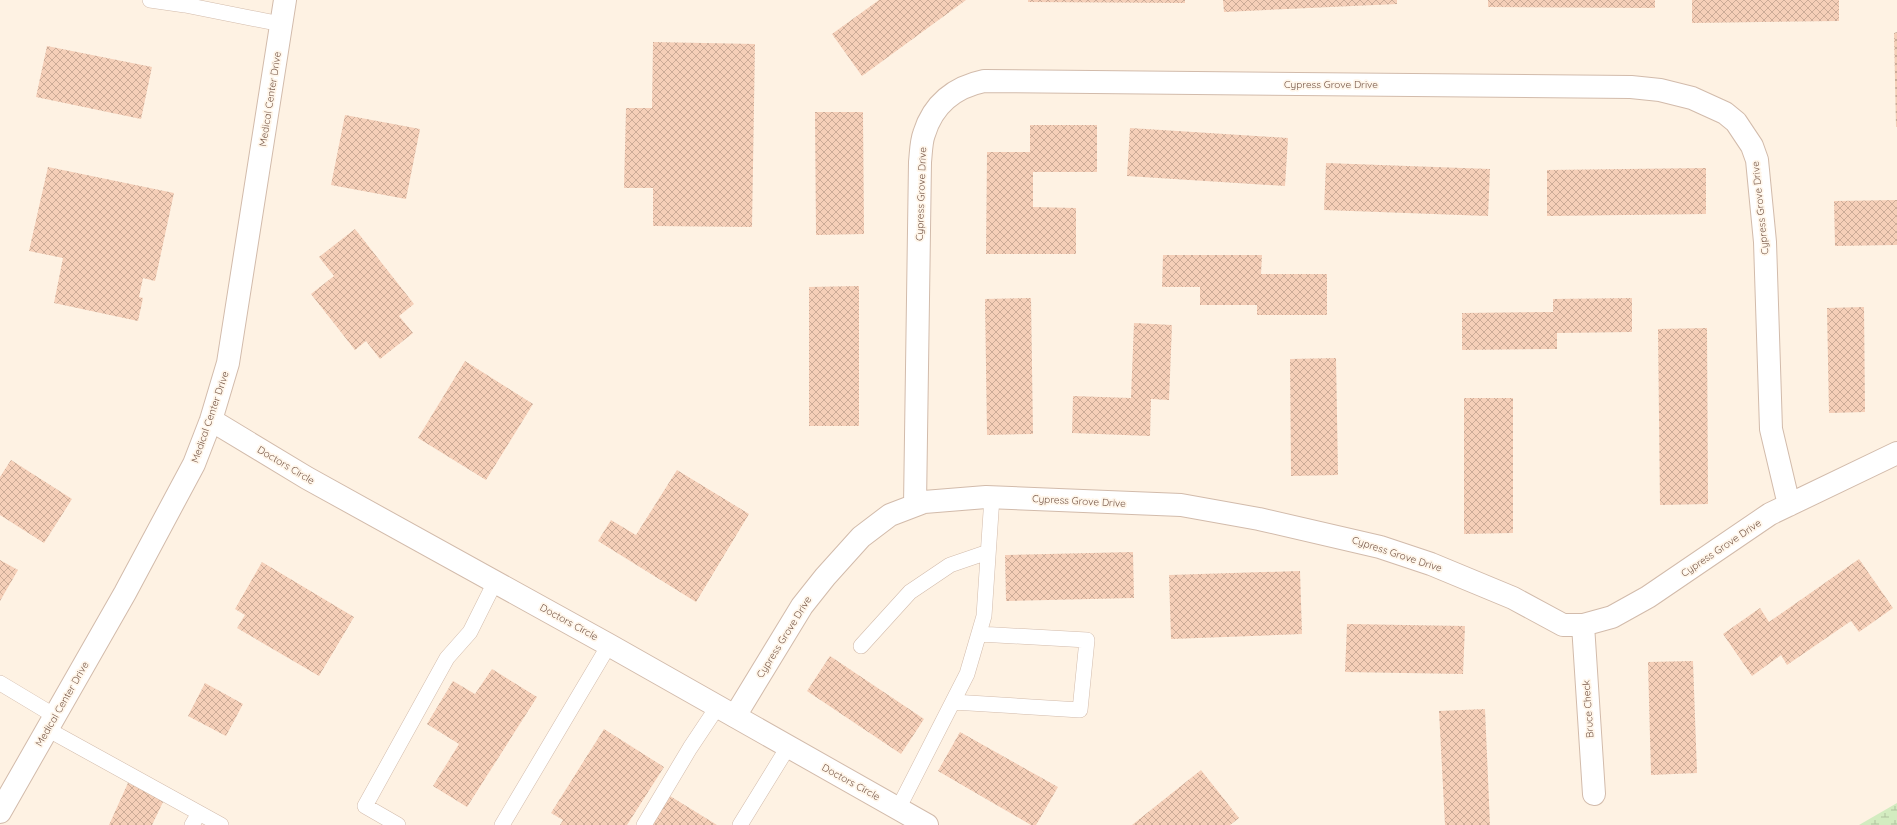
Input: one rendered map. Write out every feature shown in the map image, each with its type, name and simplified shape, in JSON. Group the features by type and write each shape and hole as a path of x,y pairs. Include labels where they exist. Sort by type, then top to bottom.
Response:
{"street":[{"name":"Medical Center Drive","path":"0,812 125,592 194,464 211,420 228,363 285,0"},
{"name":"Cypress Grove Drive","path":"914,505 920,162 923,135 930,118 940,103 957,90 969,84 984,81 1631,87 1660,90 1692,98 1725,113 1736,122 1752,146 1757,160 1765,242 1770,429 1789,505"},
{"name":"Doctors Circle","path":"211,420 307,478 727,711 927,825"},
{"name":"Cypress Grove Drive","path":"727,711 802,606 825,577 862,537 890,515 924,502 992,497 1181,505 1259,519 1368,543 1431,564 1513,598 1563,625 1583,625 1612,617 1648,597 1770,514 1897,453"},
{"name":"Bruce Check","path":"1583,625 1594,794"}],"lane":[{"path":"150,0 185,2 282,24"},
{"path":"898,808 967,674 984,616 992,497"},
{"path":"861,646 910,592 950,564 988,552"},
{"path":"398,825 365,806 447,658 470,632 496,582"},
{"path":"952,702 1080,710 1087,640 979,634"},
{"path":"502,825 609,645"},
{"path":"0,683 51,722 196,819 221,825"},
{"path":"644,825 690,748 727,711"},
{"path":"740,825 788,746"}],"green space":[{"path":"1897,803 1897,825 1859,825"}],"building":[{"path":"879,0 966,0 862,76 832,34"},
{"path":"1028,0 1185,0 1185,3 1028,2"},
{"path":"1223,0 1397,0 1397,4 1224,12"},
{"path":"1488,0 1655,0 1655,8 1488,7"},
{"path":"1692,0 1839,0 1839,21 1692,23"},
{"path":"1897,32 1897,127 1896,127 1894,33"},
{"path":"653,42 755,44 752,227 653,226 653,188 624,188 626,108 652,108"},
{"path":"47,46 152,67 141,119 36,97"},
{"path":"815,112 863,112 864,234 816,235"},
{"path":"345,115 420,129 406,199 331,185"},
{"path":"1030,125 1097,125 1097,172 1033,172 1033,207 1076,208 1076,254 986,254 987,152 1030,152"},
{"path":"1130,128 1288,138 1285,186 1127,176"},
{"path":"1326,163 1490,169 1488,216 1324,210"},
{"path":"48,167 174,193 155,281 143,278 139,297 143,298 138,321 54,303 63,258 29,251"},
{"path":"1706,168 1706,214 1547,216 1547,170"},
{"path":"1897,200 1897,245 1835,246 1834,201"},
{"path":"355,229 414,304 399,316 413,333 380,359 366,341 355,350 311,294 334,276 319,257"},
{"path":"1163,255 1262,255 1261,274 1327,274 1327,315 1257,315 1257,305 1200,305 1200,287 1162,287"},
{"path":"859,286 859,426 809,426 809,287"},
{"path":"1031,298 1033,434 987,435 985,299"},
{"path":"1632,298 1632,332 1557,333 1557,349 1462,350 1462,313 1553,312 1553,299"},
{"path":"1864,307 1865,412 1829,413 1827,308"},
{"path":"1134,323 1172,325 1169,400 1151,399 1150,436 1072,433 1073,396 1131,398"},
{"path":"1707,328 1708,504 1660,505 1658,329"},
{"path":"1336,358 1338,475 1291,476 1290,359"},
{"path":"465,361 533,404 486,480 418,438"},
{"path":"1464,398 1513,398 1513,533 1464,534"},
{"path":"11,460 72,499 44,543 0,515 0,477"},
{"path":"677,470 749,514 696,602 598,541 611,520 636,535"},
{"path":"1133,552 1134,598 1006,601 1005,555"},
{"path":"1859,559 1893,608 1859,632 1851,621 1787,665 1781,655 1752,676 1723,634 1760,608 1769,622"},
{"path":"0,560 18,570 0,601"},
{"path":"262,562 354,617 319,676 237,628 245,615 235,609"},
{"path":"1300,571 1302,634 1171,639 1169,575"},
{"path":"1347,624 1465,626 1463,674 1345,672"},
{"path":"830,656 924,719 901,754 807,691"},
{"path":"1693,661 1697,773 1651,775 1648,662"},
{"path":"492,669 537,697 467,807 433,786 459,744 427,724 453,681 475,694"},
{"path":"205,683 243,704 226,736 188,716"},
{"path":"1485,709 1490,825 1445,825 1439,711"},
{"path":"604,729 664,767 627,825 560,825 563,820 551,813"},
{"path":"960,732 1058,787 1036,825 1031,825 938,771"},
{"path":"1201,770 1239,818 1230,825 1132,825"},
{"path":"128,783 164,800 152,825 109,825"},
{"path":"670,796 717,825 651,825"}]}
